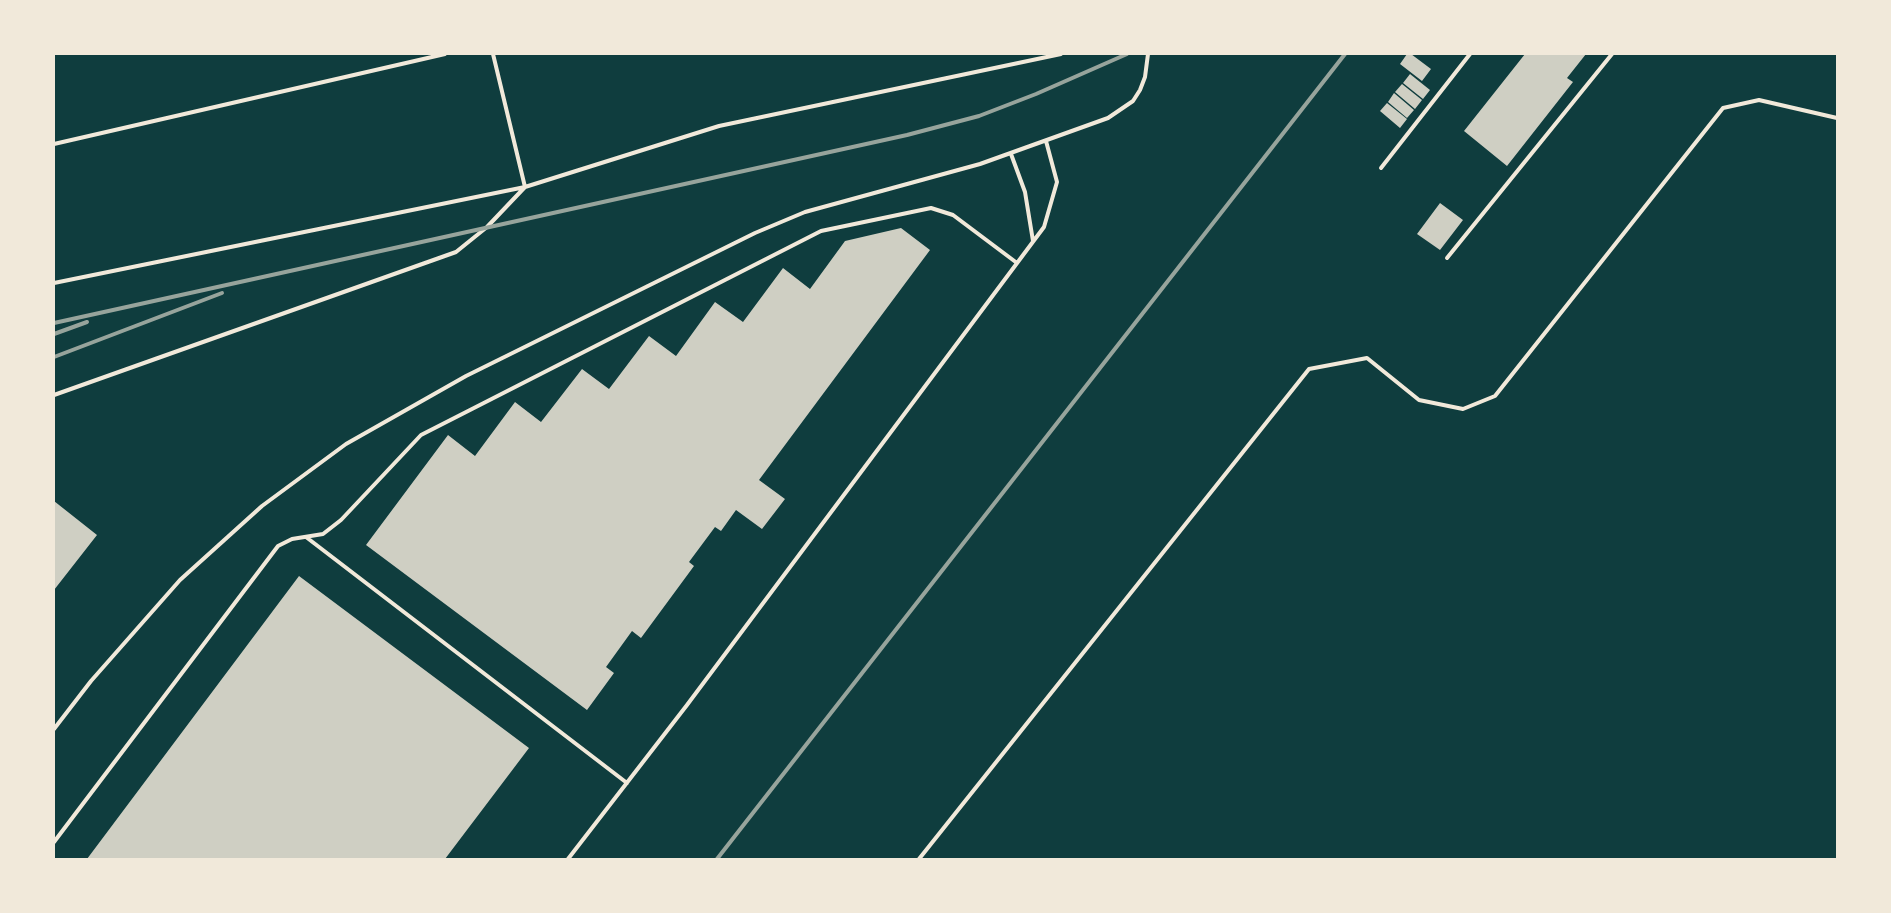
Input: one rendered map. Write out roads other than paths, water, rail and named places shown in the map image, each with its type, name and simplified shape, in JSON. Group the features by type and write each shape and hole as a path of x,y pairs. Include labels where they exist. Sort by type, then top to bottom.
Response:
{"lane":[{"path":"54,144 444,54"},
{"path":"493,54 525,187"},
{"path":"54,283 525,187 720,126 1061,54"},
{"path":"54,729 91,681 180,580 262,506 346,444 466,376 755,233 805,212 1011,154 1087,127 1122,110 1133,101 1140,90 1145,77 1148,54"},
{"path":"1381,168 1470,54"},
{"path":"1447,258 1612,54"},
{"path":"919,859 1308,369 1367,358 1419,400 1463,409 1495,396 1724,108 1759,100 1837,118"},
{"path":"568,859 1044,226 1057,182 1046,141"},
{"path":"1011,154 1025,192 1034,241"},
{"path":"54,395 456,252 487,227 525,187"},
{"path":"54,842 278,546 292,539 323,534 342,520 421,435 821,231 931,208 953,215 1016,263"},
{"path":"306,537 627,783"}],"railway":[{"path":"54,323 907,135 979,116 1036,94 1127,54"},
{"path":"717,859 1345,54"},
{"path":"54,357 222,293"},
{"path":"54,334 87,322"}]}
